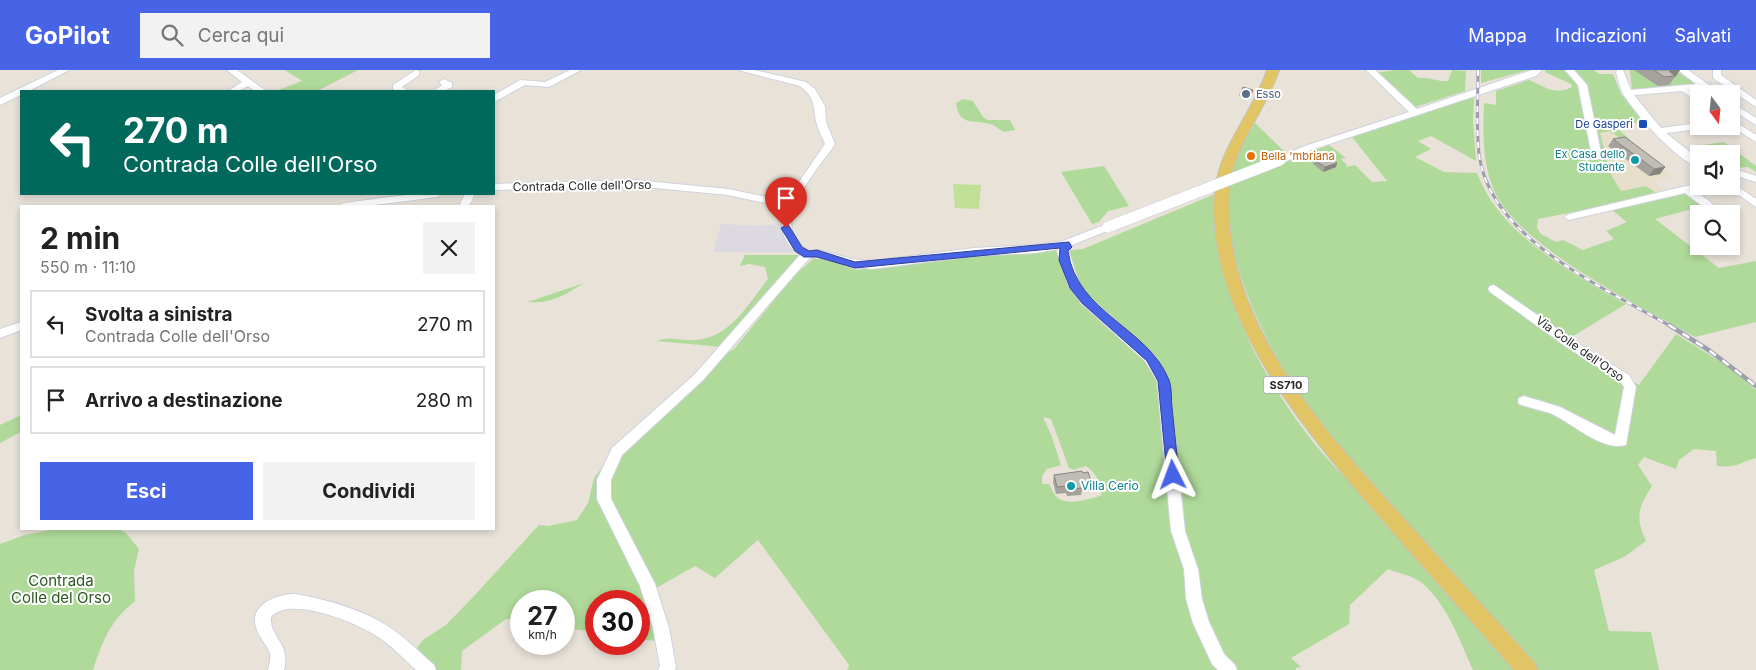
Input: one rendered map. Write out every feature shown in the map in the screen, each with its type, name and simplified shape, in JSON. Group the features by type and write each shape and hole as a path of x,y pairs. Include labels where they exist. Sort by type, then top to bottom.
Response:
{"main road":[{"name":"SS710","path":"1273,70 1267,88 1230,160 1222,189 1221,203 1227,258 1234,284 1250,322 1279,375 1306,415 1374,499 1528,670"}],"street":[{"path":"26,90 65,70"},
{"path":"231,70 260,90"},
{"path":"495,98 523,82 546,85 577,70"},
{"path":"742,70 803,84 812,91 820,106 822,122 830,144 800,184 789,205 786,228 798,249 808,254 817,254 855,265 974,252 1035,249 1065,244 1308,148 1533,74 1538,70"},
{"path":"1370,70 1416,113"},
{"path":"1569,70 1582,85 1597,157"},
{"path":"1621,70 1627,93 1659,131 1690,157"},
{"path":"1682,70 1704,85"},
{"path":"1718,70 1716,76 1729,85"},
{"path":"402,90 396,87 416,73"},
{"path":"234,90 248,82"},
{"path":"440,90 449,85 444,82"},
{"path":"1627,93 1690,87"},
{"path":"1684,88 1690,92"},
{"path":"0,102 20,93"},
{"path":"1740,93 1756,104"},
{"path":"1740,111 1756,122"},
{"path":"1659,131 1690,127"},
{"path":"1740,128 1756,140"},
{"path":"1740,174 1756,179"},
{"name":"Contrada Colle dell'Orso","path":"495,187 635,183 728,192 789,205"},
{"path":"1570,217 1690,187"},
{"path":"1685,188 1708,205"},
{"path":"1740,192 1756,204"},
{"path":"352,205 429,195"},
{"path":"1065,244 1067,247 1063,251 1064,260 1074,286 1085,300 1151,359 1163,381 1178,531 1191,569 1194,599 1200,624 1218,659 1229,670"},
{"path":"666,670 668,667 661,628 647,584 631,556 604,499 604,480 617,452 701,375 808,254"},
{"name":"Via Colle dell'Orso","path":"1494,289 1572,345 1625,378 1630,387 1621,441 1610,440 1555,410 1524,400"},
{"path":"0,334 20,326"},
{"path":"276,670 278,656 273,642 262,626 263,616 270,607 280,602 295,601 358,618 381,630 428,670"}],"shaded area":[{"path":"1610,131 1673,176 1654,180 1654,183 1663,190 1655,192 1646,186 1621,191 1610,173 1600,133"},
{"path":"721,224 757,226 782,224 797,252 713,252"}],"green space":[{"path":"285,70 358,70 319,90 279,90 302,81"},
{"path":"1409,70 1418,78 1444,81 1448,81 1452,70 1466,71 1465,91 1412,108 1375,73"},
{"path":"1481,70 1528,70 1481,83"},
{"path":"1546,70 1594,70 1599,74 1613,74 1621,94 1644,122 1613,125 1636,145 1630,146 1610,131 1600,133 1610,173 1621,191 1646,186 1655,192 1629,201 1538,219 1537,228 1541,234 1556,242 1563,240 1583,250 1614,239 1606,231 1627,222 1612,210 1685,193 1703,205 1690,205 1690,210 1655,219 1690,246 1690,255 1702,255 1719,268 1756,261 1756,322 1695,337 1584,274 1529,233 1508,212 1494,190 1487,169 1484,103 1496,105 1496,91 1529,80 1555,91 1566,90 1572,87 1571,84 1545,72"},
{"path":"1630,70 1675,70 1696,84 1632,89"},
{"path":"1474,97 1473,121 1476,161 1431,136 1418,141 1431,149 1415,157 1444,172 1477,173 1488,195 1502,215 1520,233 1561,265 1626,304 1565,341 1582,354 1639,385 1676,334 1732,369 1756,390 1756,458 1733,466 1717,466 1716,451 1694,449 1679,460 1676,469 1644,457 1638,465 1652,486 1641,507 1639,519 1646,541 1624,557 1594,570 1609,631 1651,632 1659,670 1473,670 1452,623 1430,591 1418,580 1388,569 1350,605 1349,624 1291,658 1301,667 1296,668 1296,670 847,670 849,665 758,540 715,578 695,566 650,592 650,590 585,590 585,631 575,629 575,590 510,590 510,620 506,619 462,651 461,670 436,670 414,652 423,640 446,625 539,525 548,526 577,520 588,503 594,478 605,464 638,440 694,388 722,357 735,348 794,276 813,259 825,259 856,270 981,255 1057,248 1060,251 1083,249 1215,194 1220,251 1227,284 1247,338 1262,366 1297,421 1336,469 1360,492 1395,511 1320,422 1279,362 1252,305 1241,275 1233,246 1229,217 1229,190 1232,172 1242,147 1255,123 1292,159 1329,145 1346,158 1341,159 1347,165 1346,167 1355,165 1372,182 1387,181 1352,137","holes":["1043,417 1051,419 1069,468 1074,470 1086,466 1095,476 1102,495 1073,502 1062,500 1054,494 1049,484 1042,484 1042,476 1047,469 1061,465"]},
{"path":"963,99 973,101 983,117 988,120 1010,120 1015,130 1004,132 992,125 964,119 960,116 956,103"},
{"path":"1724,142 1728,145 1703,145"},
{"path":"1740,154 1756,166 1756,172 1748,167 1740,168"},
{"path":"1104,166 1129,206 1108,211 1099,222 1092,224 1061,172"},
{"path":"953,184 981,185 979,209 955,208"},
{"path":"745,255 798,255 799,257 723,347 657,341 708,338 719,333 738,318 768,279 765,267 749,264 740,266"},
{"path":"584,283 564,295 551,300 528,302"},
{"path":"20,415 20,433 0,443 0,425"},
{"name":"Contrada Colle del Orso","path":"51,530 119,530 125,532 139,549 134,571 135,601 119,616 108,632 93,670 0,670 0,544 25,535"},
{"path":"650,618 656,641 650,640"}],"building":[{"path":"1654,70 1671,70 1669,71 1675,76 1664,77"},
{"path":"1243,87 1253,90 1250,96 1240,94"},
{"path":"1625,137 1665,167 1654,169 1613,139"},
{"path":"1327,155 1337,163 1325,167 1314,160"},
{"path":"1082,471 1083,473 1088,472 1092,483 1082,484 1083,488 1069,489 1068,486 1057,487 1054,475"}],"railway":[{"path":"1478,70 1477,123 1479,154 1488,185 1505,212 1527,236 1555,258 1585,278 1672,327"},
{"path":"1669,325 1710,351 1756,386"}],"place":[{"name":"Esso","path":"1246,94"},
{"name":"De Gasperi","path":"1643,124"},
{"name":"Bella 'mbriana","path":"1251,156"},
{"name":"Ex Casa dello Studente","path":"1635,160"},
{"name":"Villa Cerio","path":"1071,486"}],"route":[{"path":"786,228 791,240 798,249 808,254 817,254 855,265 974,252 1035,249 1065,244 1067,247 1063,251 1064,260 1074,286 1085,300 1151,359 1163,381 1173,475"}]}
